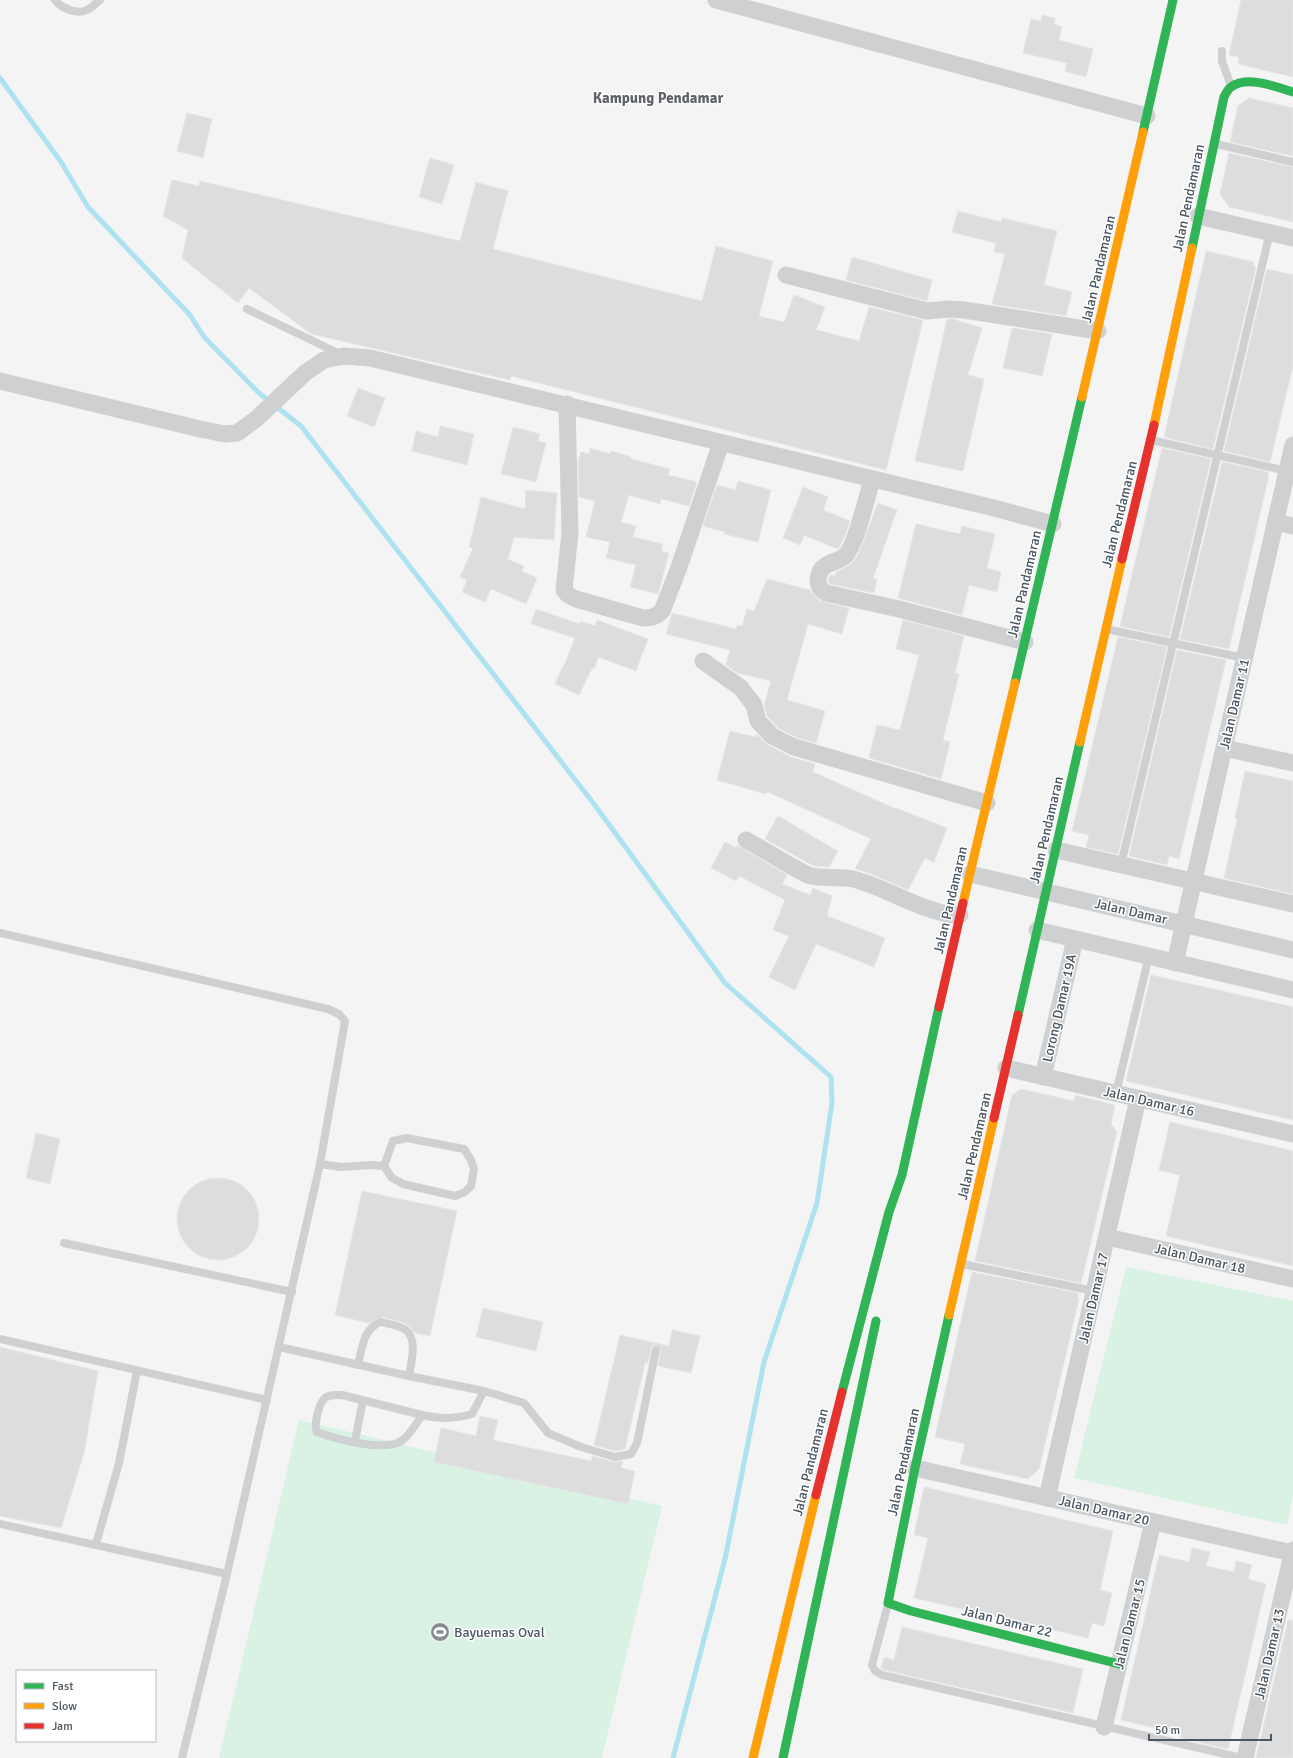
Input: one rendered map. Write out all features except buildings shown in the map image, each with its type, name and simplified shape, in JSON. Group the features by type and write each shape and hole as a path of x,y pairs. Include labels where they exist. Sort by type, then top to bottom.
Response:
{"main road":[{"name":"Jalan Pandamaran","path":"753,1758 767,1694 830,1440 890,1212 902,1175 960,915 1098,331 1173,0"},
{"path":"1231,87 1244,82 1252,82 1293,92"},
{"name":"Jalan Pendamaran","path":"888,1603 915,1468 961,1264 1106,628 1151,440 1213,144 1224,97 1231,87"},
{"name":"Jalan Pandamaran","path":"899,1214 902,1175"},
{"path":"783,1758 877,1314"},
{"name":"Jalan Damar 22","path":"888,1603 911,1611 1119,1664"}],"street":[{"path":"716,0 1146,116"},
{"path":"1198,216 1293,238"},
{"path":"786,275 927,311 949,309 964,310 1098,331"},
{"path":"0,381 200,430 225,434 237,433 255,420 305,373 324,360 344,356 370,358 567,404 721,443 994,508 1053,524"},
{"path":"567,404 570,532 564,590 568,595 576,599 643,618 652,618 662,611 678,570 721,443"},
{"name":"Jalan Damar 11","path":"1175,962 1293,445"},
{"path":"872,479 858,529 846,555 829,564 820,571 817,582 820,589 826,593 899,609 1025,642"},
{"path":"1276,522 1293,526"},
{"path":"703,661 741,688 754,705 758,721 772,736 794,747 987,803"},
{"path":"1224,748 1293,763"},
{"path":"746,840 809,876 833,876 854,879 935,910 960,915"},
{"path":"1056,850 1293,904"},
{"name":"Jalan Damar","path":"970,874 1293,950"},
{"path":"1037,930 1293,990"},
{"name":"Lorong Damar 19A","path":"1043,1077 1075,939"},
{"name":"Jalan Damar 16","path":"1006,1068 1293,1134"},
{"name":"Jalan Damar 17","path":"1047,1498 1138,1099"},
{"name":"Jalan Damar 18","path":"1107,1237 1293,1279"},
{"name":"Jalan Damar 20","path":"915,1468 1293,1552"},
{"name":"Jalan Damar 15","path":"1104,1727 1154,1522"},
{"name":"Jalan Damar 13","path":"1246,1758 1293,1552"}],"lane":[{"path":"54,0 68,10 76,11 87,10 100,0"},
{"path":"1222,51 1222,61 1231,87"},
{"path":"1213,144 1293,162"},
{"path":"1121,865 1270,232"},
{"path":"247,309 344,356"},
{"path":"1151,440 1287,471"},
{"path":"1106,628 1244,658"},
{"path":"0,933 328,1009 339,1014 344,1021 344,1034 320,1164 292,1292 227,1574 182,1758"},
{"path":"1116,1094 1149,956"},
{"path":"407,1138 464,1149 471,1160 474,1169 471,1186 465,1192 455,1196 403,1184 392,1178 384,1166 393,1141 407,1138"},
{"path":"320,1164 341,1167 371,1165 384,1166"},
{"path":"64,1243 292,1292"},
{"path":"961,1264 1094,1292"},
{"path":"358,1365 367,1333 370,1328 381,1322 406,1330 410,1336 413,1352 409,1376"},
{"path":"0,1339 266,1400"},
{"path":"279,1347 484,1391 524,1403 548,1433 581,1447 615,1457 631,1454 636,1443 656,1350"},
{"path":"96,1544 119,1463 137,1371"},
{"path":"422,1415 402,1441 383,1446 317,1432 316,1428 317,1418 324,1398 331,1395 342,1395 432,1417 450,1418 472,1414 484,1391"},
{"path":"355,1441 363,1400"},
{"path":"0,1524 227,1574"},
{"path":"888,1603 872,1665 875,1671 882,1676 1242,1758"}],"green space":[{"path":"1126,1267 1293,1301 1293,1495 1287,1525 1074,1478"},
{"name":"Bayuemas Oval","path":"299,1420 662,1506 602,1758 219,1758"}],"waterway":[{"path":"0,78 61,162 88,207 190,315 204,337 259,393 301,426 594,804 725,983 831,1077 832,1103 817,1203 764,1362 725,1559 673,1758"}],"traffic: fast":[{"path":"1143,132 1173,0"},
{"path":"1192,248 1224,97 1227,91 1231,87 1238,84 1254,82 1293,92"},
{"path":"1015,683 1082,397"},
{"path":"1018,1015 1080,742"},
{"path":"842,1392 889,1212 902,1175 939,1007"},
{"path":"949,1315 915,1468 888,1603 911,1611 1119,1664"},
{"path":"783,1758 876,1321"}],"traffic: slow":[{"path":"1082,397 1143,132"},
{"path":"1154,425 1192,248"},
{"path":"1080,742 1122,559"},
{"path":"963,903 1015,683"},
{"path":"949,1315 994,1118"},
{"path":"753,1758 816,1495"}],"traffic: jam":[{"path":"1122,559 1154,425"},
{"path":"939,1007 963,903"},
{"path":"994,1118 1018,1015"},
{"path":"816,1495 842,1392"}],"place":[{"name":"Bayuemas Oval","path":"440,1632"}],"district":[{"name":"Kampung Pendamar","path":"658,98"}]}
